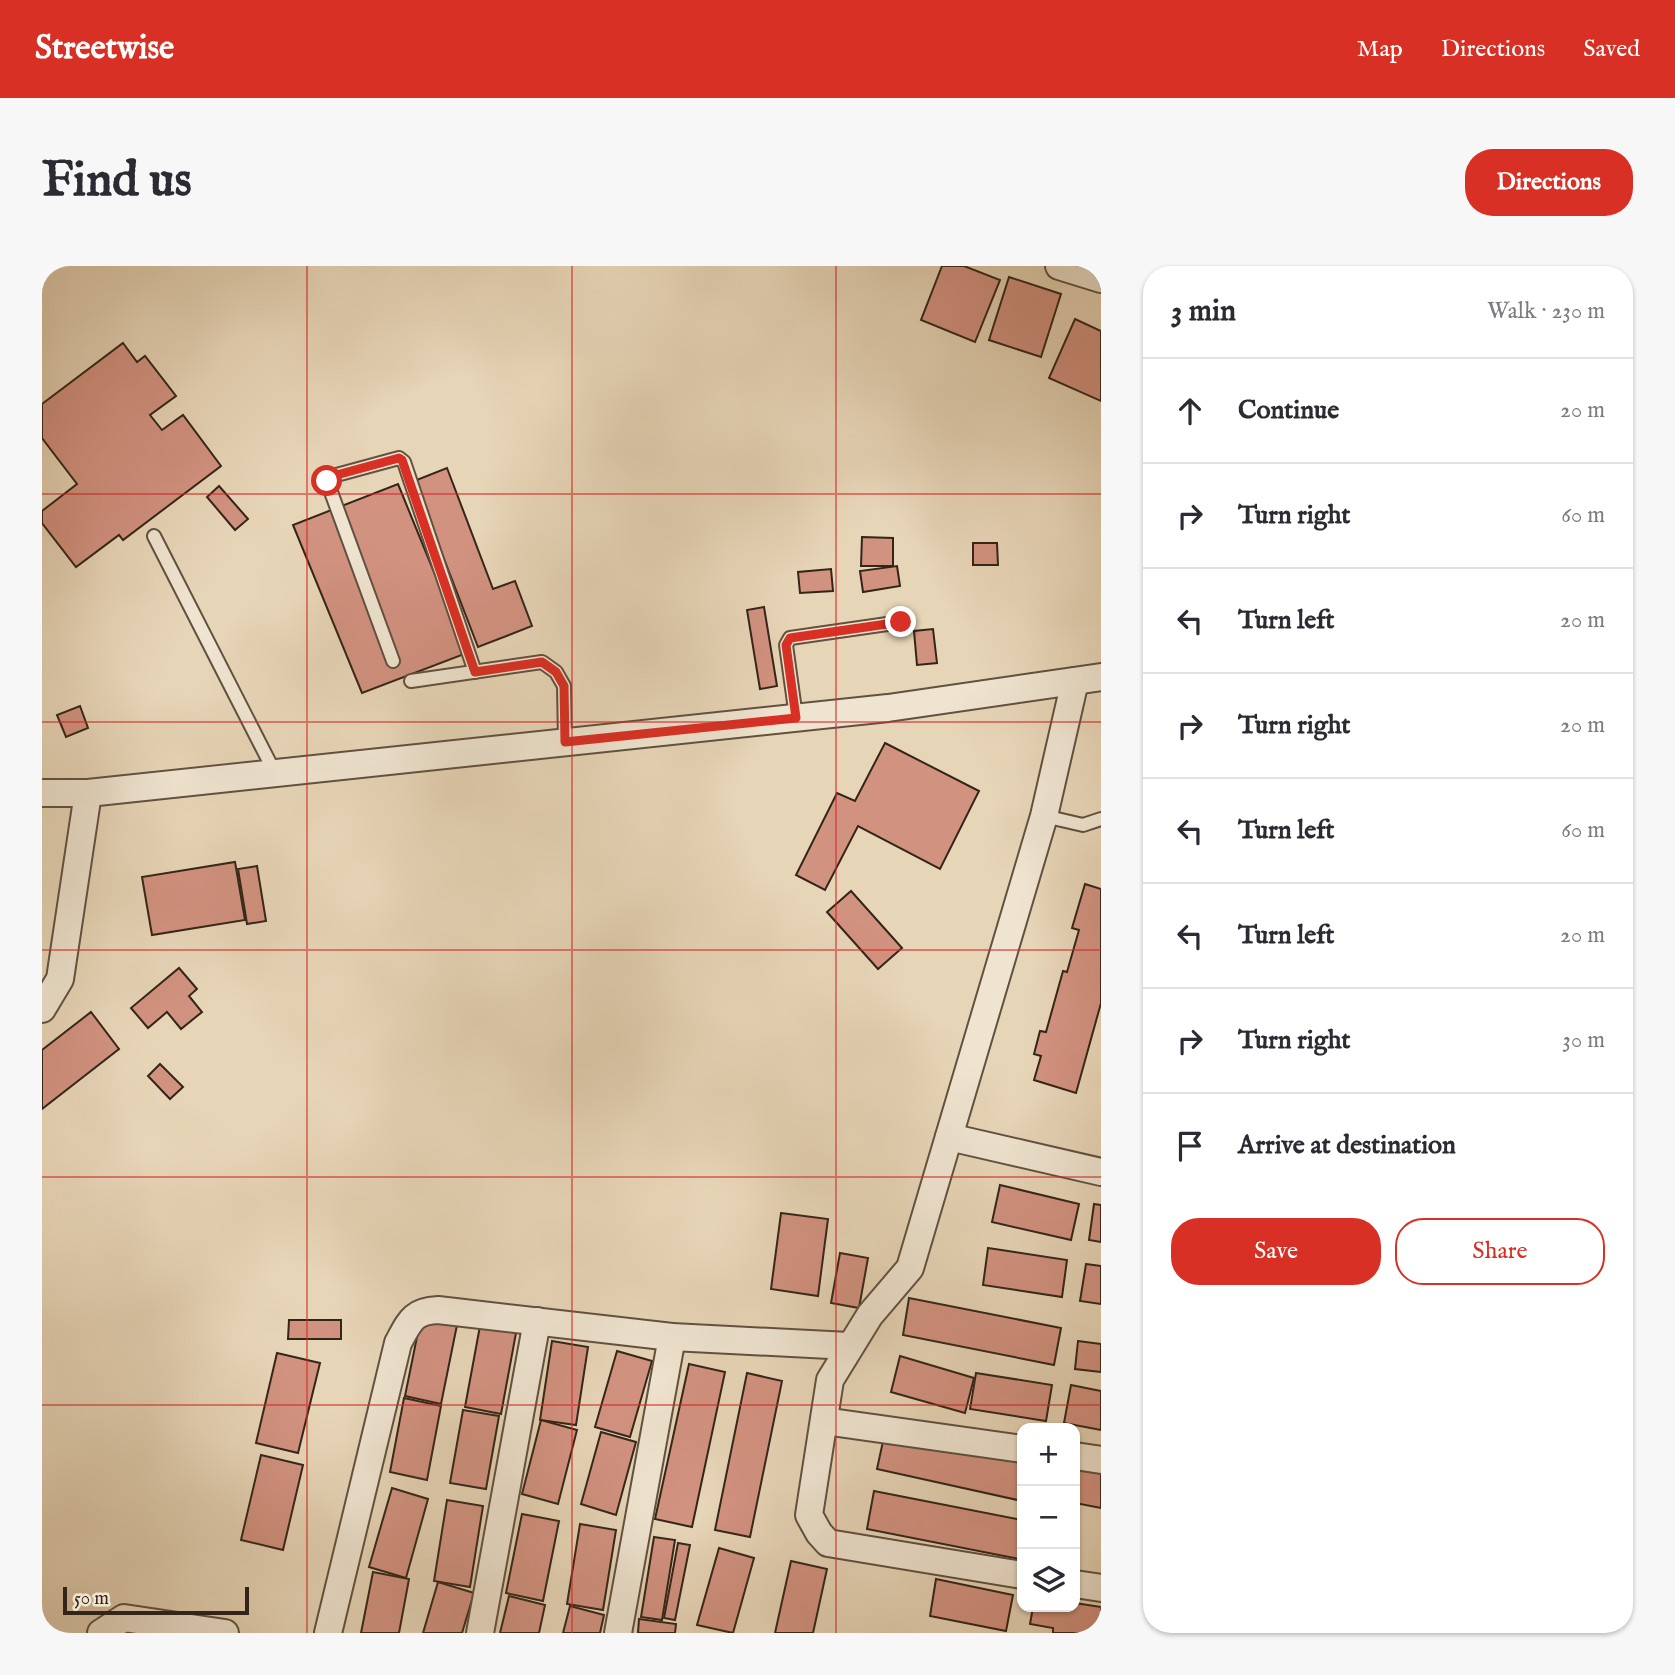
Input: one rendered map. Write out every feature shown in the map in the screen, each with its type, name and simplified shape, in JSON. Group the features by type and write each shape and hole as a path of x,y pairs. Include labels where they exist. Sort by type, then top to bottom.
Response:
{"street":[{"path":"1068,267 1101,279"},
{"path":"42,793 88,793 888,708 1088,679 1044,816 910,1268 870,1315 830,1380 810,1515 819,1533 828,1543 1017,1574"},
{"path":"42,1009 60,979 88,793"},
{"path":"949,1137 1101,1172"},
{"path":"328,1633 398,1343 409,1322 421,1311 438,1310 672,1338 849,1346"},
{"path":"480,1633 537,1321"},
{"path":"618,1633 672,1338"},
{"path":"824,1421 1017,1448"},
{"path":"1080,1457 1101,1460"},
{"path":"1080,1585 1101,1588"},
{"path":"101,1633 124,1618 225,1633"}],"lane":[{"path":"393,661 327,479 399,458 404,462 475,672"},
{"path":"154,536 275,773"},
{"path":"796,718 786,645 790,638 901,622"},
{"path":"411,681 542,662 556,672 564,686 565,742"},
{"path":"1044,816 1083,825 1101,818"}],"building":[{"path":"942,266 964,266 1000,280 975,342 921,320"},
{"path":"1009,277 1061,294 1041,357 989,340"},
{"path":"1075,319 1101,331 1101,401 1049,378"},
{"path":"123,343 137,362 145,356 176,396 150,415 162,430 183,415 221,466 123,540 119,535 76,567 42,523 42,511 77,484 42,438 42,404"},
{"path":"447,468 493,589 515,581 532,626 478,647 414,481"},
{"path":"398,484 467,653 362,693 293,525"},
{"path":"219,486 248,519 235,530 207,497"},
{"path":"862,537 893,538 893,566 861,566"},
{"path":"973,543 997,543 998,565 973,565"},
{"path":"897,566 900,586 863,592 860,571"},
{"path":"831,569 833,591 800,593 798,572"},
{"path":"764,607 777,686 760,689 747,610"},
{"path":"933,629 937,663 917,665 914,631"},
{"path":"80,706 88,728 66,737 57,715"},
{"path":"885,743 979,791 940,869 858,826 825,890 796,875 837,793 855,801"},
{"path":"235,862 245,920 152,935 142,877"},
{"path":"257,866 266,921 247,924 238,869"},
{"path":"1085,884 1101,889 1101,1003 1076,1093 1034,1080 1041,1056 1034,1054 1040,1031 1046,1032 1063,971 1067,972 1079,930 1072,928"},
{"path":"851,891 902,948 878,969 827,912"},
{"path":"179,968 197,989 189,996 202,1012 181,1029 167,1012 148,1028 131,1008"},
{"path":"91,1012 119,1049 42,1109 42,1050"},
{"path":"160,1064 183,1087 170,1099 148,1076"},
{"path":"1000,1185 1079,1204 1071,1240 992,1222"},
{"path":"1094,1204 1101,1205 1101,1242 1089,1240"},
{"path":"781,1213 828,1219 818,1296 771,1289"},
{"path":"988,1248 1067,1260 1062,1297 983,1285"},
{"path":"840,1253 868,1258 859,1308 831,1303"},
{"path":"1086,1264 1101,1266 1101,1304 1080,1301"},
{"path":"909,1298 1061,1328 1054,1365 903,1335"},
{"path":"421,1317 457,1325 441,1404 405,1396"},
{"path":"289,1320 341,1320 341,1339 288,1339"},
{"path":"480,1326 516,1333 501,1414 465,1407"},
{"path":"552,1341 588,1347 576,1425 540,1420"},
{"path":"1078,1341 1101,1344 1101,1372 1075,1369"},
{"path":"617,1351 652,1361 630,1437 595,1427"},
{"path":"277,1353 320,1363 298,1453 256,1443"},
{"path":"900,1356 974,1378 965,1413 891,1392"},
{"path":"689,1364 725,1372 692,1527 655,1519"},
{"path":"747,1373 782,1381 750,1537 715,1530"},
{"path":"976,1373 1052,1385 1046,1421 970,1409"},
{"path":"1071,1385 1101,1391 1101,1430 1080,1426 1080,1423 1064,1423"},
{"path":"404,1398 441,1406 427,1480 390,1472"},
{"path":"463,1410 499,1416 486,1489 450,1483"},
{"path":"541,1420 577,1430 558,1504 522,1494"},
{"path":"601,1432 636,1442 616,1515 581,1504"},
{"path":"885,1432 1017,1461 1017,1500 877,1469"},
{"path":"261,1455 303,1465 283,1550 241,1540"},
{"path":"1080,1466 1101,1470 1101,1508 1080,1504"},
{"path":"392,1488 428,1499 406,1578 369,1567"},
{"path":"874,1491 1017,1519 1017,1559 867,1529"},
{"path":"447,1500 483,1506 470,1587 434,1581"},
{"path":"522,1514 559,1521 543,1601 506,1593"},
{"path":"580,1524 616,1530 603,1610 567,1604"},
{"path":"654,1537 675,1540 662,1620 641,1617"},
{"path":"678,1543 690,1545 675,1620 664,1618"},
{"path":"719,1548 754,1558 733,1633 697,1625"},
{"path":"791,1561 827,1569 813,1633 775,1633"},
{"path":"373,1572 409,1579 399,1633 361,1633"},
{"path":"936,1579 1013,1595 1006,1631 930,1616"},
{"path":"438,1582 474,1593 462,1633 423,1633"},
{"path":"509,1596 545,1605 539,1633 500,1633"},
{"path":"1080,1604 1101,1607 1101,1633 1053,1633 1053,1628 1030,1624 1032,1612 1080,1612"},
{"path":"570,1606 604,1615 600,1633 563,1633"},
{"path":"639,1619 676,1624 675,1633 638,1633"}],"route":[{"path":"327,481 329,477 399,458 404,462 475,672 542,662 556,672 564,686 565,742 796,718 786,645 790,638 901,622"}]}
